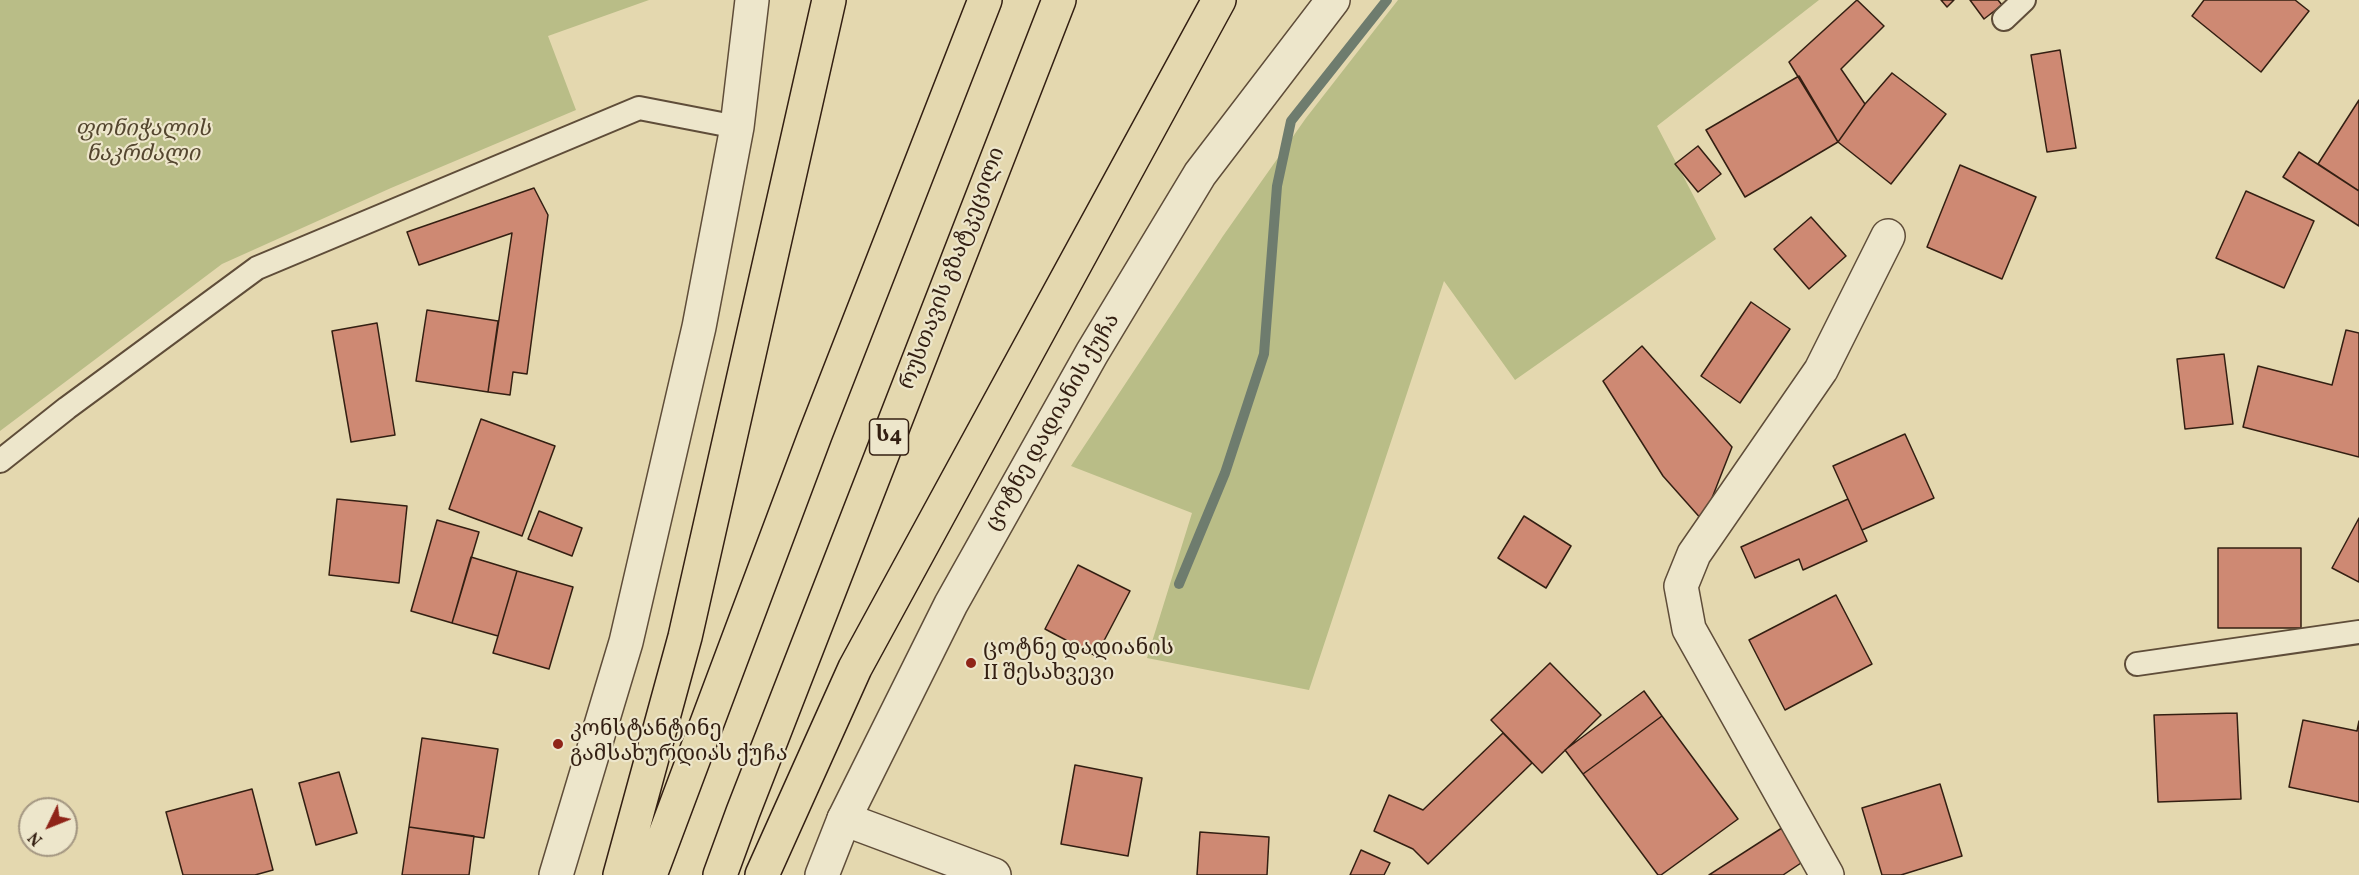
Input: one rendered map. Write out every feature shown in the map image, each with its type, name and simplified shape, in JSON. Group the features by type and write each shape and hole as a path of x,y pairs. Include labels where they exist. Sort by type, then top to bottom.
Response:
{"highway":[{"path":"620,875 685,637 829,0"},
{"path":"650,875 811,446 985,0"},
{"name":"რუსთავის გზატკეცილი","path":"720,875 1059,0"},
{"path":"762,875 855,668 1219,0"}],"street":[{"path":"556,875 626,642 699,327 737,128 752,0"},
{"name":"ცოტნე დადიანის ქუჩა","path":"822,875 844,819 951,604 1092,353 1200,174 1333,0"},
{"path":"1827,875 1689,629 1681,586 1694,554 1821,370 1888,236"},
{"path":"844,819 994,875"}],"lane":[{"path":"2004,19 2024,0"},
{"path":"0,461 67,408 257,268 639,108 737,128"},
{"path":"2137,663 2359,632"}],"green space":[{"name":"ფონიჭალის ნაკრძალი","path":"0,0 649,0 548,36 576,110 391,188 222,264 0,431"},
{"path":"1398,0 1819,0 1657,126 1716,239 1515,380 1444,281 1309,690 1147,658 1192,513 1071,466 1223,236 1306,118"}],"building":[{"path":"1857,0 1884,26 1841,69 1865,104 1838,142 1789,62"},
{"path":"1941,0 1954,0 1947,7"},
{"path":"1970,0 1998,0 2002,5 1984,19"},
{"path":"2204,0 2295,0 2309,11 2261,72 2192,16"},
{"path":"2060,50 2076,148 2047,152 2031,55"},
{"path":"1892,73 1946,114 1891,184 1838,142 1865,104"},
{"path":"1799,76 1838,142 1745,197 1706,130"},
{"path":"2359,100 2359,191 2318,164"},
{"path":"1698,146 1721,174 1698,192 1675,164"},
{"path":"2299,152 2359,191 2359,226 2283,177"},
{"path":"1960,165 2036,197 2002,279 1927,247"},
{"path":"534,188 548,215 527,374 513,372 510,395 488,392 512,233 419,265 407,232"},
{"path":"2246,191 2314,221 2284,288 2216,258"},
{"path":"1811,217 1846,256 1809,289 1774,249"},
{"path":"1751,302 1790,329 1740,403 1701,376"},
{"path":"427,310 498,321 488,392 416,381"},
{"path":"377,323 395,435 351,442 332,331"},
{"path":"2346,330 2359,333 2359,457 2243,427 2258,366 2332,385"},
{"path":"1642,346 1732,447 1703,521 1663,476 1603,381"},
{"path":"2224,354 2233,424 2185,429 2177,359"},
{"path":"481,419 555,446 522,536 449,509"},
{"path":"1905,434 1934,498 1862,530 1833,466"},
{"path":"337,499 407,506 399,583 329,575"},
{"path":"1848,499 1867,541 1803,570 1799,559 1755,578 1741,547"},
{"path":"539,511 582,528 572,556 528,539"},
{"path":"1524,516 1571,546 1546,588 1498,558"},
{"path":"2359,518 2359,582 2332,568"},
{"path":"437,520 479,532 452,623 411,611"},
{"path":"2218,548 2301,548 2301,628 2218,628"},
{"path":"471,557 517,571 498,636 452,623"},
{"path":"1078,565 1130,591 1096,656 1045,629"},
{"path":"517,571 573,587 549,669 493,653"},
{"path":"1836,595 1872,664 1785,710 1749,640"},
{"path":"1550,663 1601,715 1542,773 1491,720"},
{"path":"1644,691 1662,716 1583,774 1565,750"},
{"path":"2237,713 2241,799 2158,802 2154,715"},
{"path":"1662,716 1738,819 1658,875 1583,774"},
{"path":"2303,720 2357,731 2359,721 2359,802 2289,787"},
{"path":"1503,733 1532,763 1428,864 1413,849 1374,831 1389,795 1423,810"},
{"path":"422,738 498,749 484,838 409,827"},
{"path":"1075,765 1142,778 1128,856 1061,844"},
{"path":"339,772 357,833 316,845 299,783"},
{"path":"1940,784 1962,856 1901,875 1882,875 1862,808"},
{"path":"252,789 273,870 255,875 183,875 166,812"},
{"path":"1785,826 1807,859 1783,875 1709,875"},
{"path":"409,827 474,836 469,875 402,875"},
{"path":"1200,832 1269,837 1267,875 1197,875"},
{"path":"1361,850 1390,863 1384,875 1350,875"}],"waterway":[{"path":"1179,584 1225,473 1264,354 1277,186 1291,121 1387,0"}],"place":[{"name":"ცოტნე დადიანის II შესახვევი","path":"971,663"},
{"name":"კონსტანტინე გამსახურდიას ქუჩა","path":"558,744"}]}
